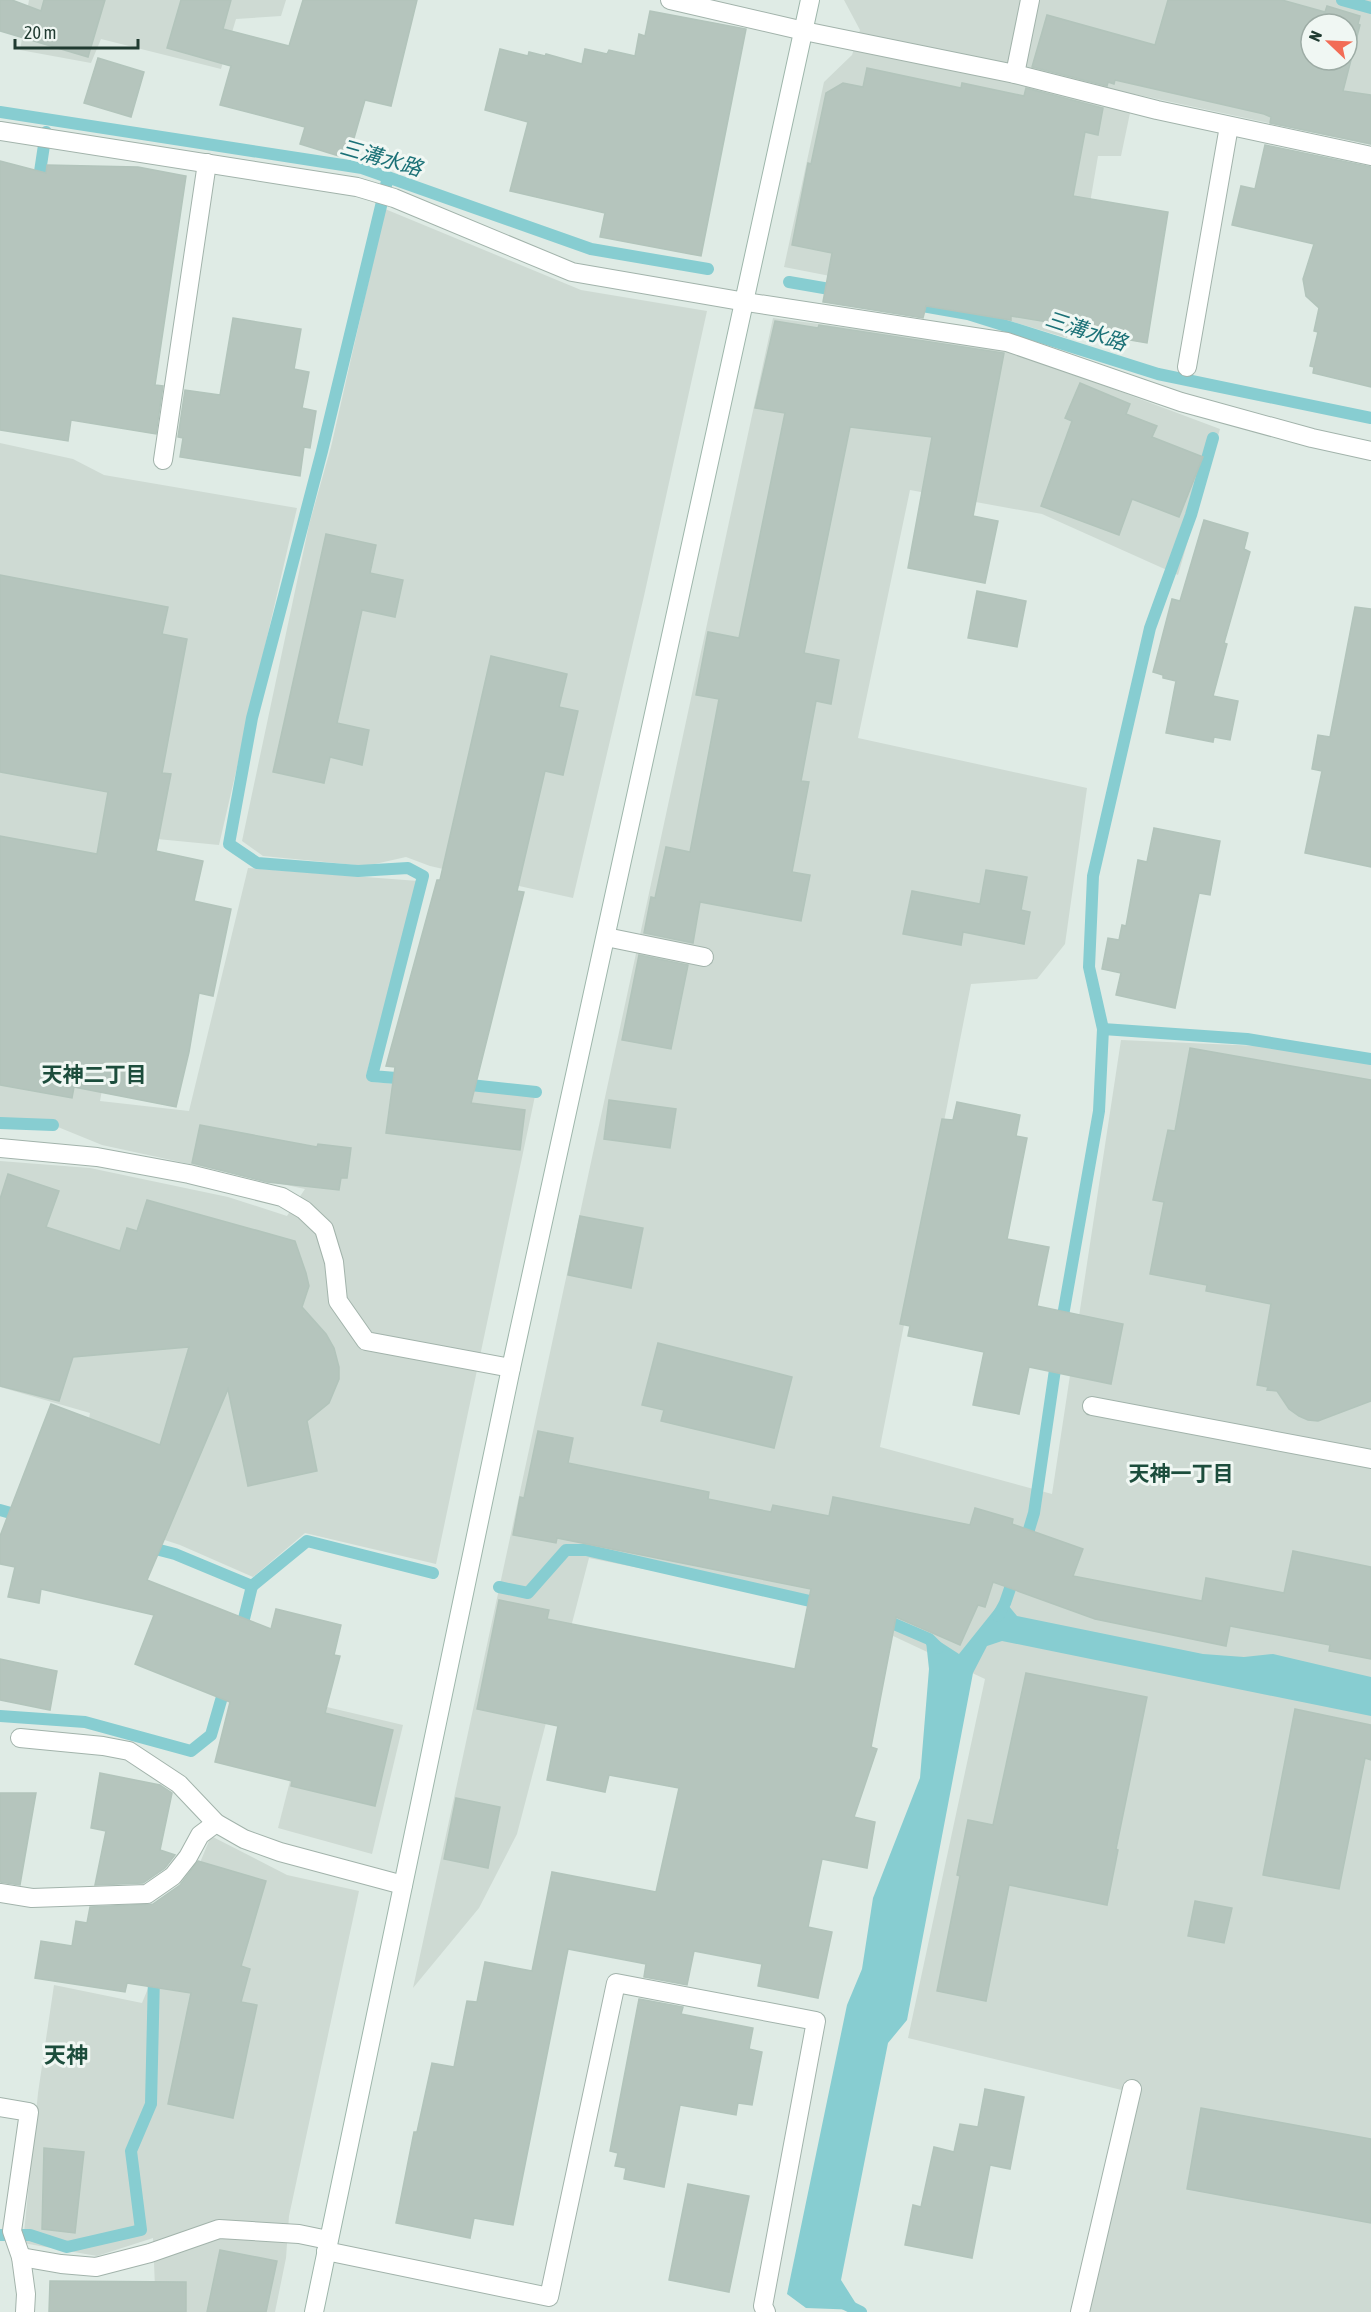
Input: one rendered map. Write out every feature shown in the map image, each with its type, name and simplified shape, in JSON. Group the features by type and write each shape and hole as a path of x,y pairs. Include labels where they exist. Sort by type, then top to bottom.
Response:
{"street":[{"path":"670,0 804,31 1015,74 1157,110 1371,156"},
{"path":"314,2312 511,1368 746,302 810,0"},
{"path":"1015,74 1030,0"},
{"path":"1187,367 1229,126"},
{"path":"0,131 357,187 386,196 572,272 746,302 1007,342 1181,402 1312,438 1371,451"},
{"path":"164,460 207,163"},
{"path":"606,937 704,957"},
{"path":"0,1148 98,1157 189,1174 282,1197 304,1210 324,1229 334,1262 338,1301 366,1341 511,1368"},
{"path":"1092,1406 1371,1459"},
{"path":"20,1738 104,1746 129,1751 179,1784 216,1822 244,1839 280,1852 403,1885"},
{"path":"0,1893 32,1898 147,1894 173,1876 188,1857 200,1835 216,1822"},
{"path":"16,2243 61,2264 96,2267 150,2253 219,2229 299,2234 327,2246 552,2304 616,1983 816,2020 763,2306 766,2312"},
{"path":"1080,2312 1132,2089"},
{"path":"0,2107 29,2112 16,2243 26,2294 25,2312"}],"shaded area":[{"path":"29,0 286,0 281,16 236,19 221,69 101,39 91,63 20,50"},
{"path":"844,0 1371,0 1371,145 1134,94 1121,156 1098,156 1067,338 912,292 784,267 824,82 852,55 860,30"},
{"path":"385,209 581,290 707,311 644,596 573,898 430,866 406,857 366,866 263,856 242,841 309,525 331,447"},
{"path":"773,318 1004,348 1220,429 1178,575 1042,514 910,490 858,738 1087,788 1065,944 1037,979 971,984 880,1447 1052,1494 1121,1040 1259,1046 1371,1063 1371,2312 1081,2312 1134,2093 908,2038 985,1679 829,1606 589,1558 517,1834 479,1908 413,1988"},
{"path":"0,443 73,459 104,475 297,508 219,845 147,838 100,1101 189,1111 248,868 418,881 366,1076 373,1082 535,1096 436,1564 305,1533 253,1577 180,1545 73,1510 90,1413 0,1387 0,1161 90,1168 228,1197 287,1216 305,1189 102,1145 53,1125 0,1122"},
{"path":"310,1703 403,1725 372,1854 278,1828"},
{"path":"211,1836 287,1875 359,1891 289,2216 286,2258 275,2312 156,2312 153,2238 97,2256 23,2243 38,2093 54,1985 142,2003"}],"water":[{"path":"1003,1599 1017,1616 1203,1654 1244,1657 1273,1654 1371,1677 1371,1716 1002,1641 987,1646 973,1673 907,2020 888,2043 841,2280 860,2310 806,2308 787,2294 847,2005 862,1969 873,1898 920,1778 929,1669 925,1632 959,1654"}],"building":[{"path":"0,0 12,0 41,11 44,0 105,0 88,57 0,31"},
{"path":"181,0 231,0 223,29 289,46 303,0 417,0 391,106 365,100 350,152 341,150 339,156 300,144 305,127 220,105 231,66 167,48"},
{"path":"1168,0 1282,0 1325,12 1299,12 1299,72 1348,72 1343,91 1371,95 1371,144 1270,123 1271,117 1264,114 1115,80 1114,84 1108,82 1107,86 1032,67 1047,15 1155,45"},
{"path":"1327,6 1347,12 1325,12"},
{"path":"650,11 746,29 701,256 600,237 605,213 510,191 528,122 485,110 500,49 528,56 529,52 545,56 546,54 582,64 585,49 607,54 609,50 635,56 639,34 645,36"},
{"path":"98,58 144,72 131,117 84,103"},
{"path":"867,68 961,88 962,83 1024,96 1026,88 1103,108 1098,135 1085,132 1073,196 1168,212 1147,343 1071,330 1072,326 1011,316 1011,320 926,306 923,318 823,302 832,253 792,245 808,163 811,164 826,93 843,83 863,87"},
{"path":"1265,145 1371,167 1371,387 1313,373 1314,367 1310,366 1318,332 1314,331 1319,308 1306,296 1303,279 1314,244 1232,225 1241,186 1255,189"},
{"path":"0,161 46,173 47,165 138,167 186,176 155,385 163,386 156,434 71,420 68,441 0,430"},
{"path":"233,318 301,329 294,369 309,372 302,408 316,411 310,448 304,447 300,476 180,457 183,438 178,437 185,390 220,395"},
{"path":"775,321 818,328 819,325 1004,353 973,516 998,521 985,583 908,568 932,437 850,427 804,653 839,660 831,704 816,701 801,781 809,782 792,872 810,875 801,921 700,902 693,943 644,933 651,897 655,898 666,847 690,852 719,699 696,695 708,632 739,638 785,413 755,408"},
{"path":"1080,383 1130,404 1126,414 1157,426 1152,437 1203,457 1179,517 1132,499 1119,535 1041,506 1072,421 1065,418"},
{"path":"1204,520 1248,533 1244,549 1250,552 1224,643 1227,644 1213,696 1238,701 1230,740 1214,737 1213,742 1166,733 1176,681 1163,678 1163,675 1153,672 1172,599 1180,601"},
{"path":"326,534 376,545 370,573 403,580 395,617 362,610 337,723 369,730 362,765 330,757 324,783 273,772"},
{"path":"0,575 168,607 162,634 187,639 162,773 171,774 156,851 203,861 194,901 231,909 213,996 199,993 189,1052 176,1107 74,1087 72,1098 0,1085 0,836 97,854 108,792 0,772"},
{"path":"977,591 1026,601 1017,647 968,638"},
{"path":"1355,607 1371,609 1371,867 1305,853 1322,771 1312,769 1318,735 1330,737"},
{"path":"491,656 567,674 559,707 578,711 563,775 545,771 517,891 524,892 471,1103 525,1110 520,1150 386,1133 395,1067 386,1066 437,880 440,880"},
{"path":"1154,828 1220,841 1210,895 1199,893 1175,1008 1116,995 1121,973 1102,969 1108,938 1119,940 1122,925 1126,926 1138,860 1147,862"},
{"path":"986,870 1027,877 1021,910 1030,912 1024,944 963,932 961,945 903,934 912,891 980,904"},
{"path":"639,955 688,965 671,1049 622,1040"},
{"path":"1190,1048 1371,1080 1371,1401 1318,1421 1299,1416 1289,1409 1277,1391 1267,1390 1268,1387 1257,1385 1271,1304 1206,1291 1207,1285 1150,1274 1164,1202 1153,1200 1168,1130 1175,1131"},
{"path":"609,1100 676,1109 670,1148 604,1139"},
{"path":"957,1102 1020,1115 1016,1136 1027,1138 1007,1239 1049,1247 1037,1306 1123,1324 1111,1384 1029,1367 1019,1414 973,1405 984,1352 908,1336 910,1326 900,1324 942,1119 953,1120"},
{"path":"200,1125 317,1147 318,1144 351,1148 347,1178 341,1178 339,1190 267,1182 192,1163"},
{"path":"8,1174 59,1191 46,1227 120,1251 127,1228 137,1231 147,1200 295,1241 309,1286 302,1307 326,1334 334,1348 339,1367 339,1379 329,1403 307,1421 317,1471 248,1486 228,1389 147,1580 271,1629 276,1609 341,1625 334,1655 340,1656 325,1713 393,1730 375,1806 291,1786 292,1781 215,1762 230,1702 135,1664 154,1615 41,1589 39,1603 8,1597 15,1567 0,1564 0,1536 51,1404 160,1445 189,1347 73,1357 59,1401 0,1386 0,1199"},
{"path":"580,1216 643,1228 631,1288 568,1275"},
{"path":"658,1343 792,1377 774,1448 661,1421 664,1410 642,1405"},
{"path":"538,1431 573,1438 568,1463 709,1492 708,1499 771,1512 773,1505 829,1516 833,1497 970,1525 975,1508 1013,1519 1012,1524 1083,1549 1073,1576 1202,1601 1206,1578 1284,1593 1293,1551 1371,1567 1371,1659 1329,1651 1330,1645 1230,1626 1226,1646 1095,1619 993,1582 985,1607 978,1605 960,1645 896,1617 871,1747 877,1749 854,1817 875,1822 867,1868 822,1859 808,1927 832,1932 818,1998 758,1986 762,1964 694,1951 687,1985 644,1977 646,1964 568,1949 513,2225 474,2218 470,2238 396,2223 414,2132 417,2132 432,2063 454,2067 467,2001 477,2002 485,1962 532,1971 552,1872 656,1892 679,1788 609,1775 605,1792 547,1780 558,1726 477,1709 499,1600 549,1610 547,1619 795,1669 811,1589 557,1538 556,1543 513,1535 520,1497 524,1498"},
{"path":"0,1659 57,1671 50,1710 0,1700"},
{"path":"1026,1673 1147,1697 1107,1905 1009,1885 986,2001 937,1991 960,1876 957,1875 968,1820 993,1825"},
{"path":"1295,1709 1371,1725 1371,1760 1365,1758 1339,1889 1263,1875"},
{"path":"100,1773 160,1785 172,1793 160,1850 175,1855 165,1868 143,1883 95,1885 106,1831 91,1828"},
{"path":"0,1793 36,1793 20,1885 0,1882"},
{"path":"456,1798 500,1807 488,1868 444,1859"},
{"path":"198,1861 266,1881 241,1966 250,1969 241,2002 257,2005 233,2118 168,2104 191,1993 127,1983 125,1992 35,1978 41,1941 72,1946 76,1921 87,1923 90,1907 153,1904 180,1885"},
{"path":"1195,1901 1232,1908 1224,1943 1188,1936"},
{"path":"639,1999 683,2007 681,2014 753,2028 749,2049 762,2052 752,2105 738,2103 736,2115 680,2105 664,2187 624,2179 626,2168 615,2166 618,2153 610,2151"},
{"path":"985,2089 1024,2097 1010,2169 990,2165 972,2258 905,2245 913,2205 921,2207 934,2147 954,2152 960,2124 978,2127"},
{"path":"1201,2108 1371,2139 1371,2223 1187,2189"},
{"path":"44,2148 84,2152 75,2233 42,2229"},
{"path":"688,2184 749,2196 729,2292 669,2280"},
{"path":"220,2250 277,2261 266,2312 207,2312"},
{"path":"50,2281 186,2282 186,2312 49,2312"}],"waterway":[{"path":"1342,0 1371,8"},
{"name":"三溝水路","path":"0,112 362,168 591,249 708,269"},
{"path":"38,185 46,132"},
{"path":"388,177 322,451 252,718 229,844 257,863 358,871 408,868 423,876 372,1076 408,1079"},
{"name":"三溝水路","path":"789,282 841,291"},
{"name":"三溝水路","path":"911,304 968,314 1158,374 1371,418"},
{"path":"1061,1327 1099,1111 1103,1029 1089,967 1093,876 1150,628 1191,515 1213,438"},
{"path":"1103,1029 1247,1039 1371,1059"},
{"path":"461,1084 536,1092"},
{"path":"0,1123 53,1125"},
{"path":"1024,1546 1034,1513 1057,1356"},
{"path":"0,1510 25,1517"},
{"path":"144,1546 175,1554 252,1586 307,1541 433,1573"},
{"path":"499,1587 528,1593 566,1550 586,1550 823,1604"},
{"path":"998,1616 1015,1574"},
{"path":"240,1635 252,1586"},
{"path":"880,1618 929,1639 938,1648"},
{"path":"0,1716 85,1722 191,1751 211,1735 226,1683"},
{"path":"0,2235 30,2235 67,2247 141,2230 131,2151 151,2104 154,1976"},
{"path":"841,2302 861,2312"}],"district":[{"name":"天神二丁目","path":"94,1075"},
{"name":"天神一丁目","path":"1181,1474"},
{"name":"天神","path":"66,2055"}]}
